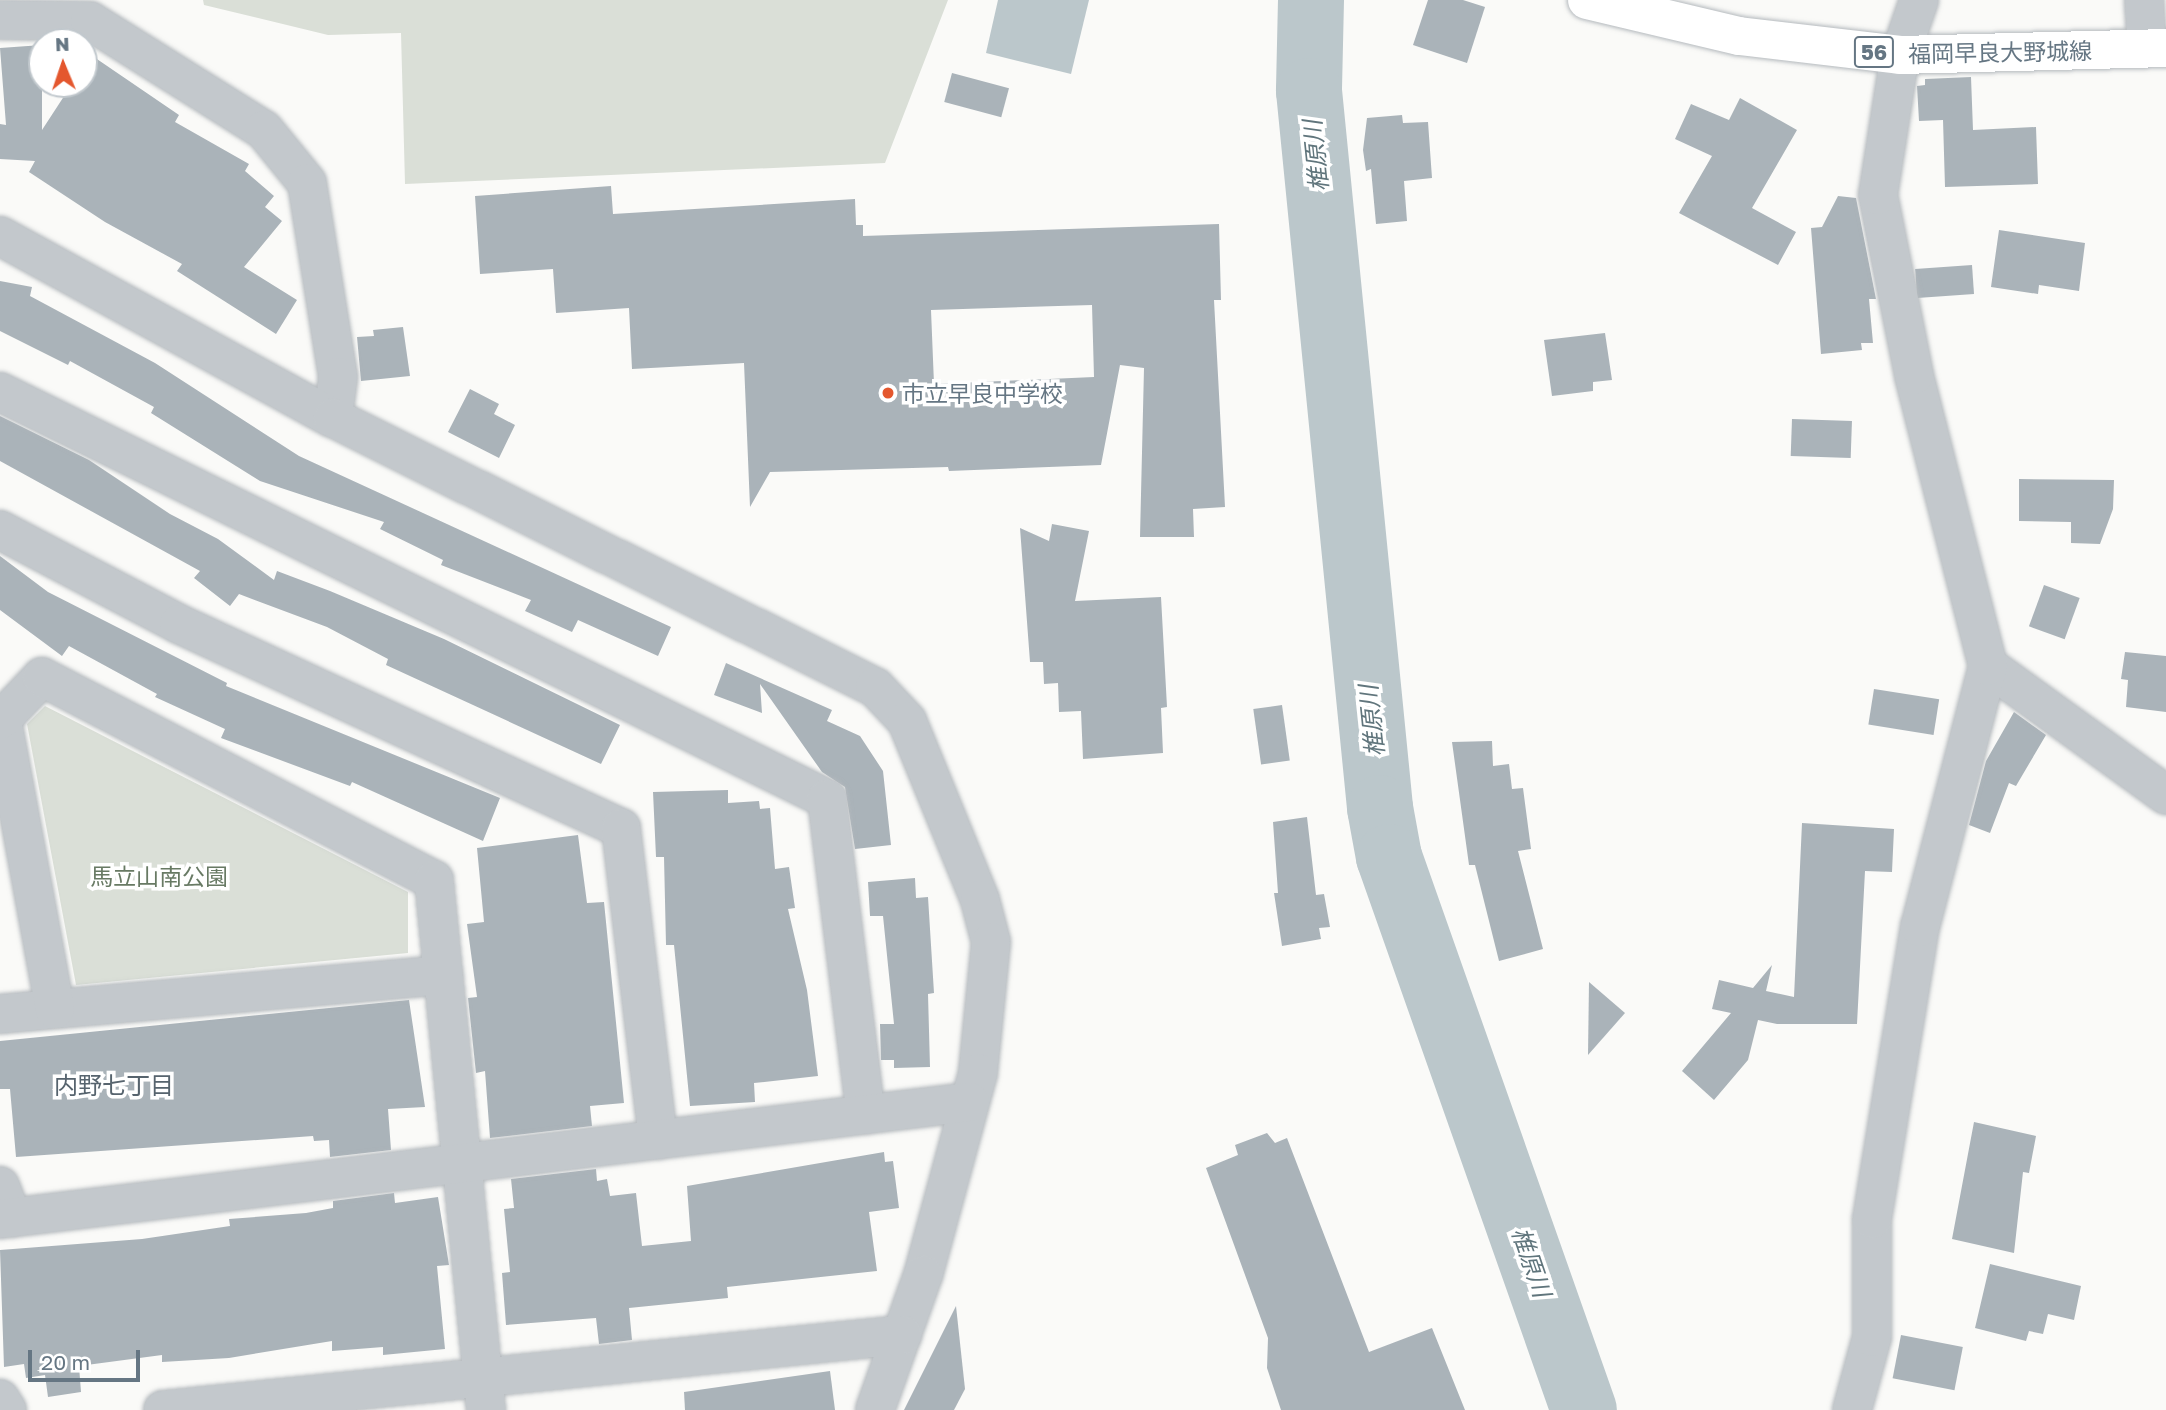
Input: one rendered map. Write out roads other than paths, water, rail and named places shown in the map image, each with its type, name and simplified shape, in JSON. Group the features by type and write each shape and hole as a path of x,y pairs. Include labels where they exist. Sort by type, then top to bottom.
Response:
{"main road":[{"name":"福岡早良大野城線","path":"1587,0 1651,9 1739,36 1900,55 2156,48"}],"street":[{"path":"1852,1410 1872,1337 1872,1219 1920,927 1988,666 1914,375 1878,195 1900,55 1919,0"},
{"path":"2144,0 2156,48"},
{"path":"0,20 90,21 264,130 307,183 338,377 333,418"},
{"path":"0,236 333,418 875,687 907,721 980,900 990,942 978,1073 902,1335 875,1410"},
{"path":"0,391 827,799 866,1115"},
{"path":"0,530 179,624 621,828 658,1140"},
{"path":"1988,666 2166,795"},
{"path":"55,1009 2,719 42,677 434,880 485,1394"},
{"path":"0,1014 444,975"},
{"path":"4,1207 463,1165 970,1102"},
{"path":"163,1410 485,1394 902,1335"},
{"path":"0,1399 7,1410"}],"waterway":[{"name":"椎原川","path":"1311,0 1309,91 1380,808 1389,857 1584,1410"}],"place":[{"name":"市立早良中学校","path":"888,393"}],"district":[{"name":"内野七丁目","path":"114,1085"}],"park label":[{"name":"馬立山南公園","path":"159,876"}]}
